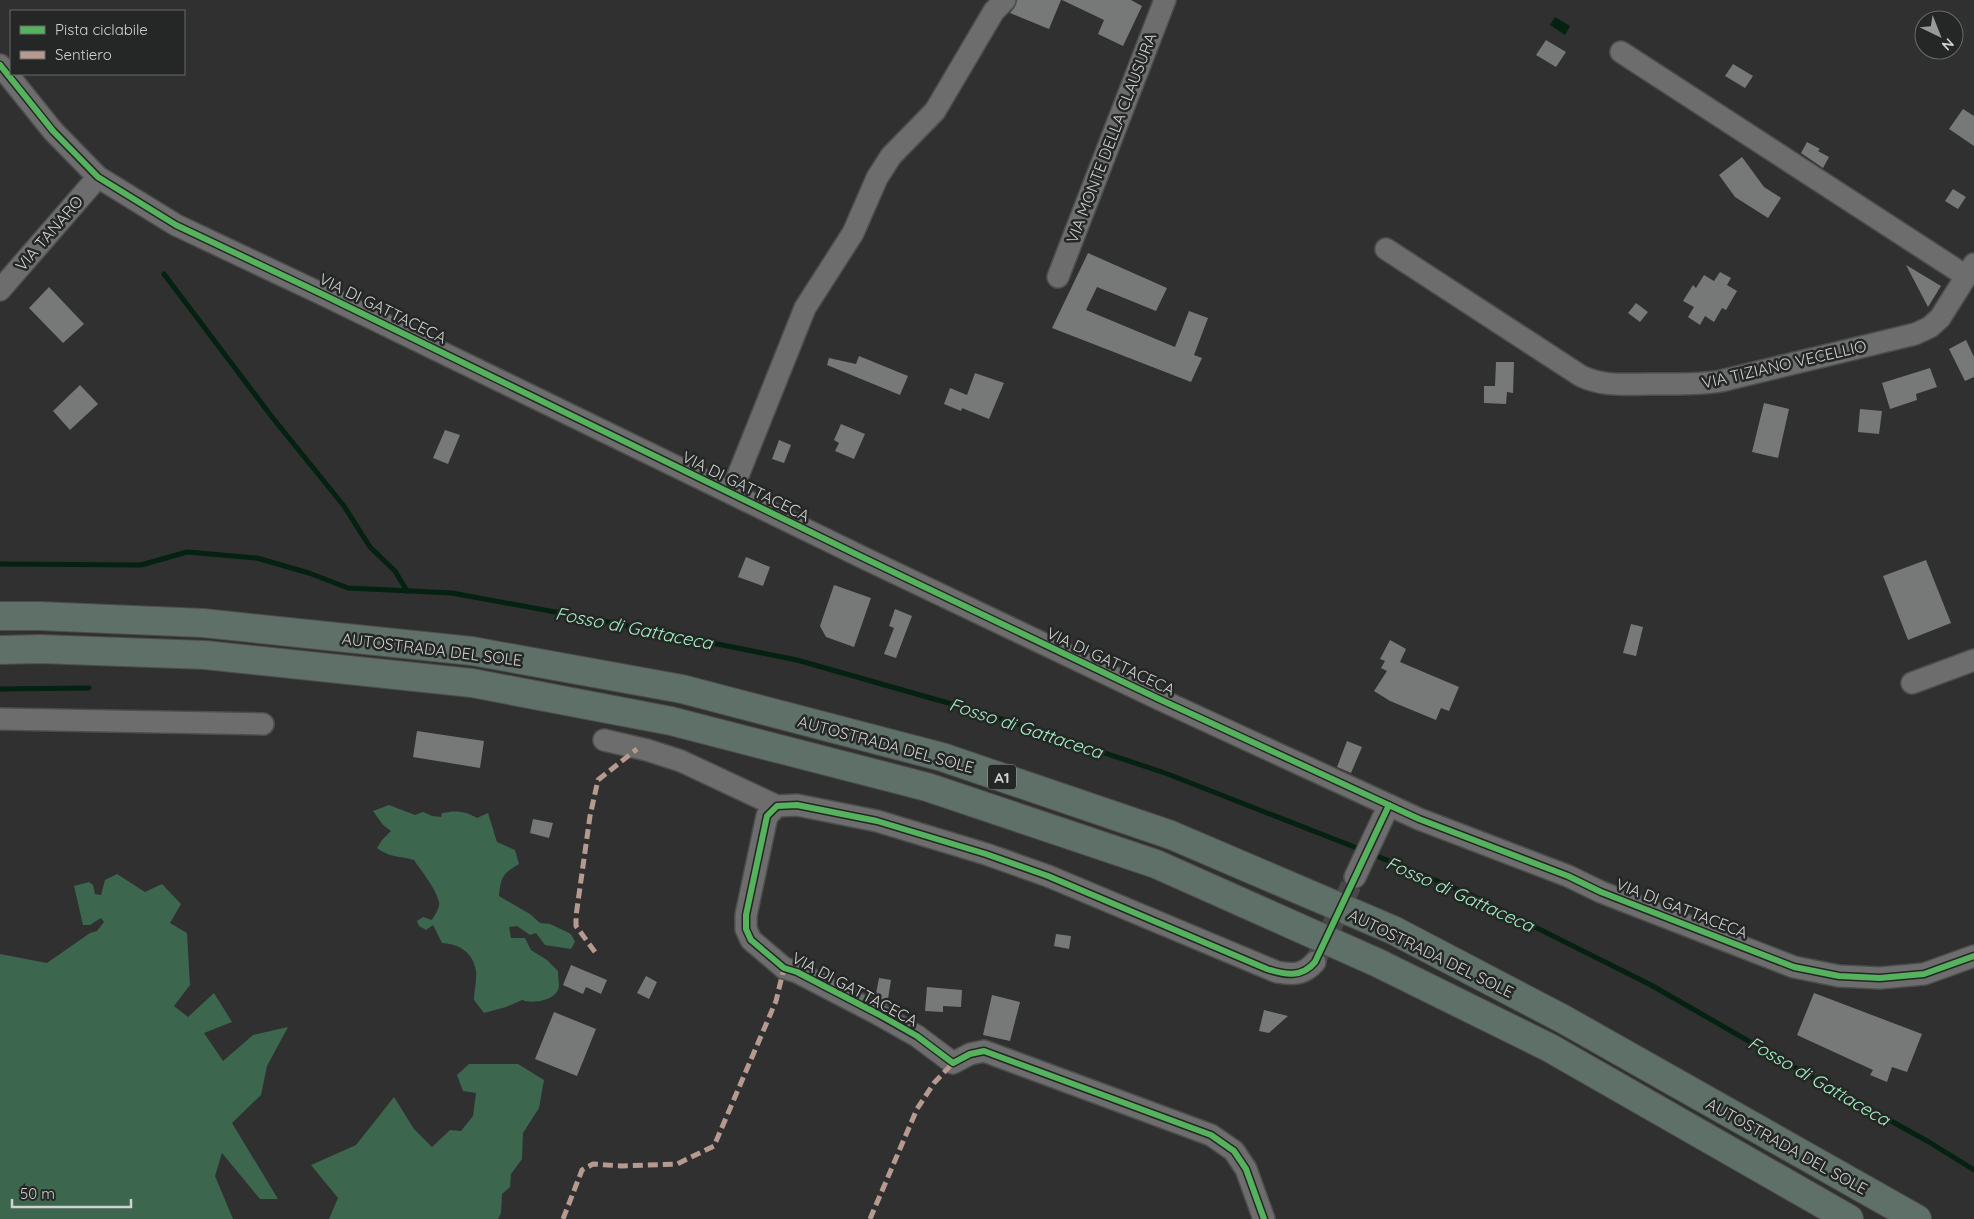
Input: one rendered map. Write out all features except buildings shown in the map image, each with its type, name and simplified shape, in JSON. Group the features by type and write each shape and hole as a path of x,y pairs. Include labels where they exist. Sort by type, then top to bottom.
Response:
{"highway":[{"name":"AUTOSTRADA DEL SOLE","path":"0,616 203,623 472,650 682,689 942,757 1171,835 1393,930 1563,1019 1917,1219"},
{"name":"AUTOSTRADA DEL SOLE","path":"0,650 40,649 205,655 472,683 671,721 927,787 1156,864 1378,963 1550,1048 1849,1219"}],"street":[{"path":"731,493 805,308 853,233 877,178 891,156 936,111 994,11 1005,0"},
{"name":"VIA MONTE DELLA CLAUSURA","path":"1058,277 1164,0"},
{"path":"1621,52 1970,270"},
{"name":"VIA DI GATTACECA","path":"0,65 53,131 98,177 176,224 1159,699 1419,819 1568,876 1602,892 1794,967 1839,976 1880,978 1924,974 1974,956"},
{"name":"VIA TANARO","path":"0,290 98,177"},
{"name":"VIA TIZIANO VECELLIO","path":"1386,249 1581,376 1593,381 1621,385 1688,385 1721,381 1915,334 1930,327 1940,318 1970,270"},
{"path":"1912,683 1974,660"},
{"path":"0,719 263,724"},
{"path":"604,740 647,750 681,761 777,806 797,805 878,822 986,854 1057,879 1278,972 1300,974 1315,962"},
{"path":"1355,878 1389,805"},
{"name":"VIA DI GATTACECA","path":"777,806 767,816 746,915 746,929 751,940 784,968 797,972 878,1014 917,1036 953,1063 970,1054 984,1051 1210,1135 1234,1151 1246,1169 1264,1219"}],"shaded area":[{"path":"1555,17 1570,26 1565,35 1550,25"},
{"path":"389,805 415,815 423,812 441,817 442,813 456,811 477,818 488,813 497,842 515,850 519,864 503,877 499,896 530,914 540,923 550,924 571,934 575,942 571,949 545,945 536,933 530,935 517,926 509,927 511,938 525,938 531,950 547,960 558,971 559,986 552,997 542,1001 531,1002 522,1000 484,1013 474,1000 476,971 472,959 459,947 442,943 433,925 426,930 419,926 417,921 423,917 432,920 439,907 435,891 428,880 414,860 391,855 377,848 391,831 383,825 373,811"},
{"path":"117,874 145,892 162,884 181,904 170,923 187,933 190,985 174,1006 188,1017 214,993 232,1022 204,1033 223,1061 253,1035 288,1027 267,1066 261,1095 232,1123 278,1199 260,1199 222,1153 215,1176 233,1219 0,1219 0,954 47,963 90,933 97,931 104,922 101,918 90,925 83,925 74,886 89,882 93,885 95,894 101,895 105,880"},
{"path":"469,1064 518,1064 544,1080 539,1108 523,1133 522,1159 511,1174 510,1187 502,1194 501,1213 498,1219 329,1219 338,1198 311,1165 356,1145 394,1097 414,1129 432,1147 450,1130 461,1131 473,1116 476,1093 463,1091 457,1075"}],"waterway":[{"path":"164,274 272,417 344,506 370,547 395,571 407,591"},
{"name":"Fosso di Gattaceca","path":"0,564 141,565 187,552 257,558 309,573 348,588 452,593 797,660 987,714 1165,773 1362,850"},
{"path":"0,689 89,688"},
{"name":"Fosso di Gattaceca","path":"1372,854 1471,895 1651,985 1929,1142 1974,1170"}],"tunnel":[{"path":"1315,962 1355,877"}],"marked path":[{"path":"595,952 576,926 590,816 598,780 637,749"},
{"path":"563,1219 582,1170 593,1164 622,1166 677,1164 714,1146 776,1001 784,968"},
{"path":"870,1219 917,1109 934,1083 953,1063"}],"cycle path":[{"path":"0,65 53,131 98,177 176,225 866,559 1159,699 1419,819 1568,876 1601,892 1794,967 1839,976 1880,978 1924,974 1974,956"},
{"path":"1264,1219 1246,1169 1234,1151 1211,1135 984,1051 970,1054 953,1063 917,1036 878,1014 797,972 784,968 751,940 746,929 746,915 767,816 777,806 797,805 877,821 986,854 1048,876 1267,969 1293,974 1305,971 1315,962 1389,805"}]}
